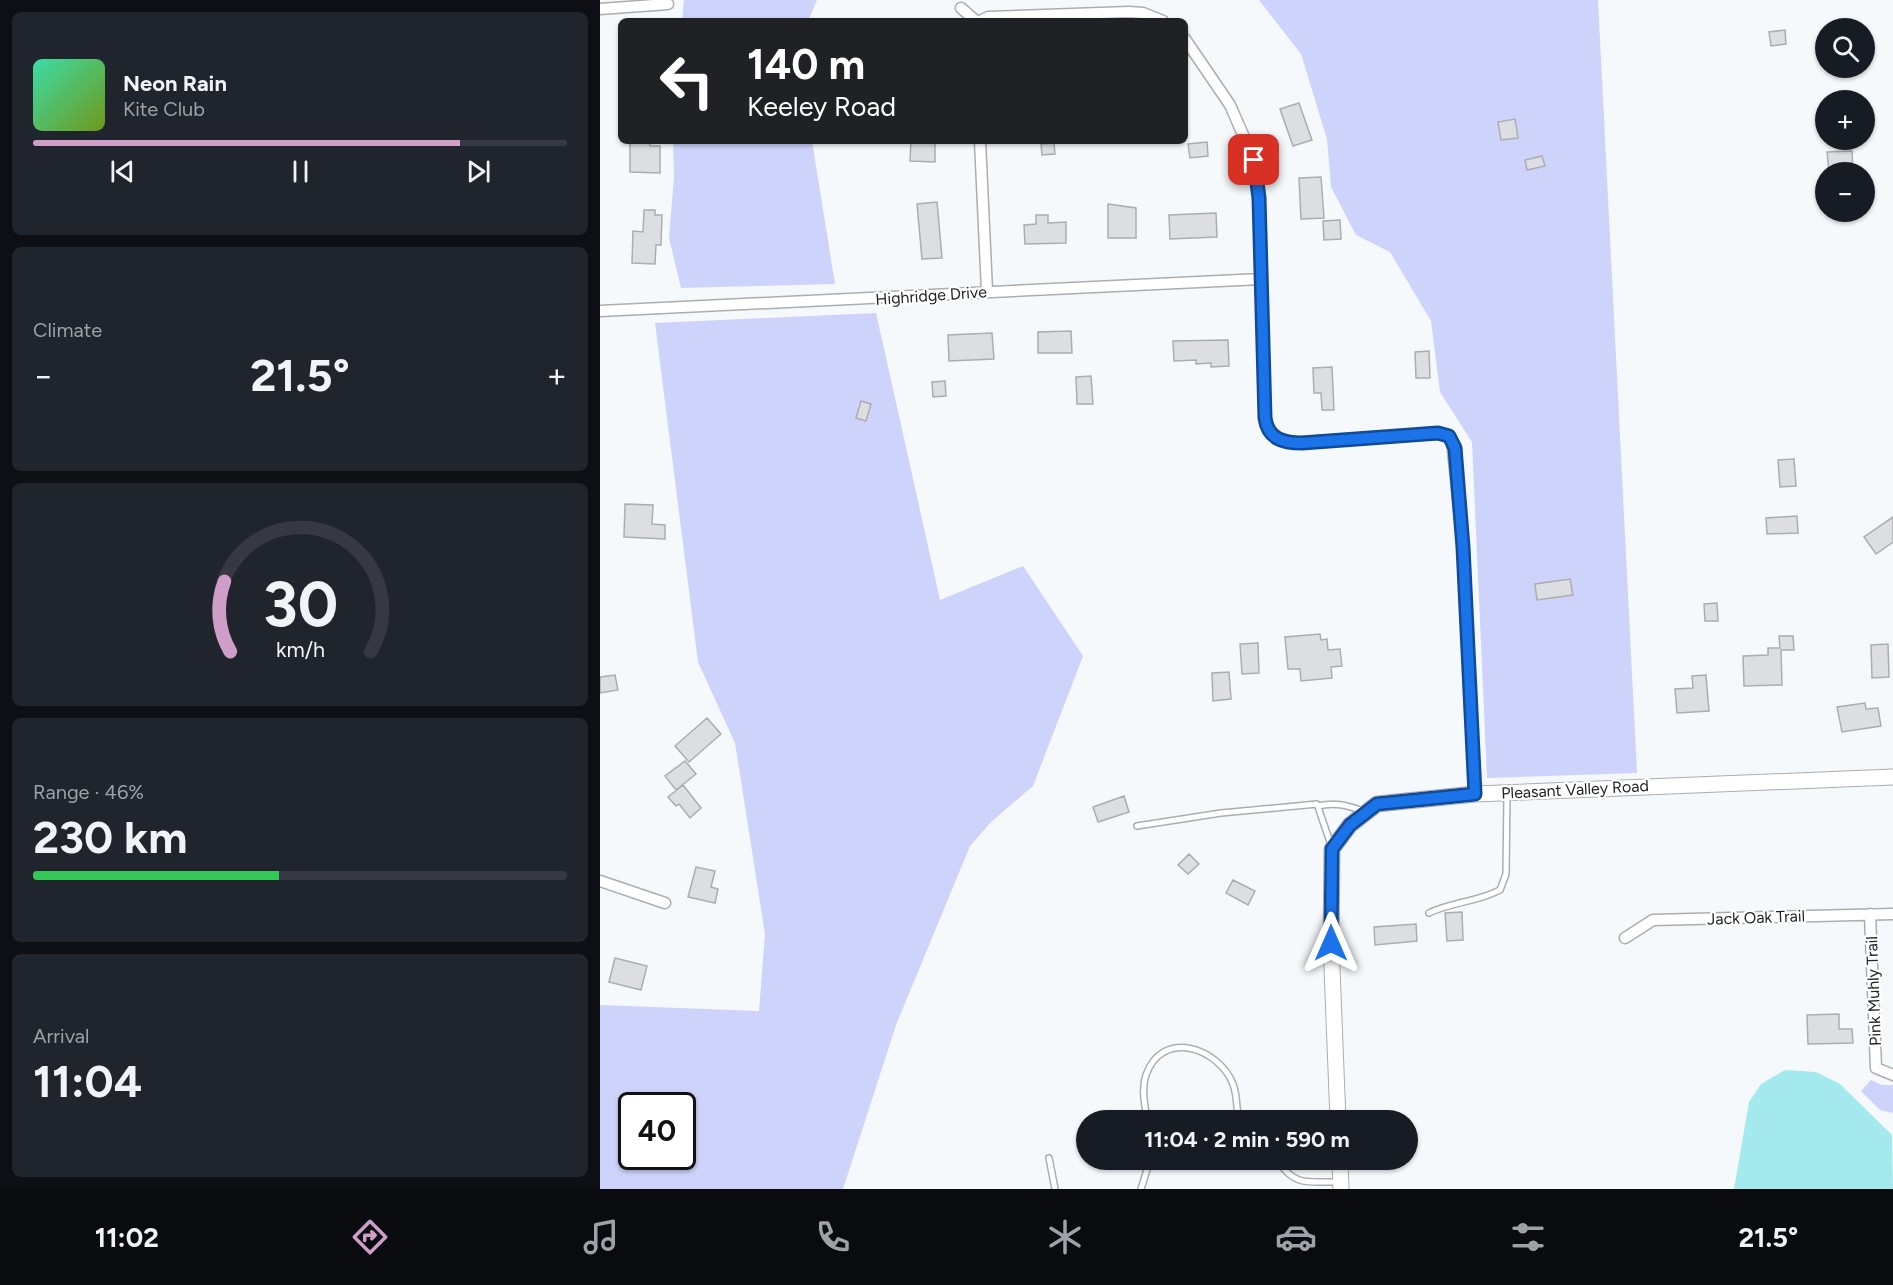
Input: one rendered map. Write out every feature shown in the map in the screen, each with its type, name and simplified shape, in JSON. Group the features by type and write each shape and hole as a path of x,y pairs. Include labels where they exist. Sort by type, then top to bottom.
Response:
{"street":[{"path":"600,9 668,4"},
{"path":"961,8 974,18"},
{"path":"985,18 1129,12 1143,13 1156,18"},
{"path":"1188,43 1230,105 1254,160 1259,198 1266,426 1276,439 1283,442 1302,443 1438,433 1449,436 1452,441 1463,547 1475,794"},
{"path":"980,144 987,291"},
{"name":"Highridge Drive","path":"600,311 786,304 987,291 1262,279"},
{"name":"Pleasant Valley Road","path":"1332,849 1350,825 1377,804 1475,794 1893,777"},
{"path":"1332,849 1331,943 1338,1110"},
{"path":"600,881 665,903"},
{"name":"Pink Muhly Trail","path":"1870,914 1876,1068 1893,1075"},
{"name":"Jack Oak Trail","path":"1624,938 1653,920 1893,914"},
{"path":"1340,1170 1341,1186"}],"lane":[{"path":"1429,914 1449,904 1475,900 1500,890 1506,874 1507,793"},
{"path":"1137,826 1221,813 1318,806 1331,803 1345,805 1366,813"},
{"path":"1318,806 1332,849"},
{"path":"1146,1110 1143,1089 1147,1073 1157,1058 1169,1047 1188,1046 1206,1052 1224,1070 1233,1084 1237,1110"},
{"path":"1049,1158 1055,1189"},
{"path":"1141,1189 1147,1170"},
{"path":"1283,1170 1296,1180 1341,1186"}],"shaded area":[{"path":"684,0 817,0 809,18 682,18"},
{"path":"1259,0 1598,0 1637,773 1487,778 1472,442 1440,392 1431,321 1390,252 1356,235 1331,187 1327,139 1301,54"},
{"path":"673,144 812,144 835,284 681,288 669,238 674,176"},
{"path":"876,313 940,600 1023,566 1083,656 1033,786 991,822 970,846 896,1025 843,1189 600,1189 600,1005 759,1011 765,934 735,743 698,662 655,323"},
{"path":"1785,1070 1816,1072 1840,1084 1892,1135 1893,1189 1734,1189 1749,1102 1761,1084"},
{"path":"1871,1080 1882,1085 1893,1085 1893,1113 1880,1110 1861,1091"}],"building":[{"path":"1785,30 1786,44 1771,46 1769,32"},
{"path":"1299,103 1312,140 1293,146 1280,109"},
{"path":"1515,119 1518,138 1501,140 1498,122"},
{"path":"1207,142 1208,156 1190,158 1188,144"},
{"path":"630,144 660,146 660,173 630,172"},
{"path":"911,144 935,144 935,162 910,161"},
{"path":"1041,144 1054,144 1055,154 1042,155"},
{"path":"1852,151 1853,162 1828,162 1827,152"},
{"path":"1542,156 1545,166 1527,170 1525,160"},
{"path":"1321,177 1324,218 1301,219 1299,178"},
{"path":"937,202 942,258 922,259 917,204"},
{"path":"1108,204 1136,208 1136,238 1108,238"},
{"path":"644,210 655,210 655,215 662,215 661,245 656,245 655,264 632,263 633,231 643,232"},
{"path":"1216,213 1217,237 1170,239 1169,215"},
{"path":"1036,215 1048,215 1048,223 1066,222 1066,243 1025,244 1024,225 1036,224"},
{"path":"1340,220 1341,239 1324,240 1323,221"},
{"path":"1071,331 1072,353 1038,353 1038,332"},
{"path":"992,333 994,359 949,361 948,335"},
{"path":"1228,340 1229,366 1211,367 1211,363 1196,364 1196,360 1174,361 1173,341"},
{"path":"1429,351 1430,378 1416,378 1415,352"},
{"path":"1332,367 1334,410 1322,410 1321,393 1314,393 1313,368"},
{"path":"1091,376 1093,404 1077,404 1076,377"},
{"path":"945,381 946,396 933,397 932,382"},
{"path":"861,401 871,404 866,421 856,418"},
{"path":"1794,459 1796,486 1780,487 1778,460"},
{"path":"625,504 653,505 652,524 665,525 665,539 624,537"},
{"path":"1797,516 1798,533 1767,534 1766,518"},
{"path":"1893,517 1893,542 1876,554 1864,537"},
{"path":"1570,579 1573,595 1537,600 1535,584"},
{"path":"1717,603 1718,621 1705,621 1704,604"},
{"path":"1320,634 1321,640 1327,639 1328,650 1340,649 1342,666 1331,667 1332,678 1301,681 1300,669 1288,669 1285,637"},
{"path":"1779,636 1793,636 1794,650 1781,650 1782,685 1744,686 1743,656 1768,655 1768,648 1780,648"},
{"path":"1258,643 1259,673 1242,674 1240,644"},
{"path":"1888,644 1889,677 1872,678 1871,645"},
{"path":"1229,672 1231,699 1213,701 1212,673"},
{"path":"615,675 618,690 600,693 600,677"},
{"path":"1706,675 1709,711 1677,713 1675,689 1693,688 1692,676"},
{"path":"1865,703 1866,709 1878,708 1881,726 1842,732 1837,707"},
{"path":"707,718 721,734 689,762 675,746"},
{"path":"685,761 696,774 676,790 665,776"},
{"path":"683,785 701,808 690,818 679,804 676,806 668,797"},
{"path":"1124,796 1129,812 1098,822 1093,807"},
{"path":"1189,854 1199,864 1188,874 1178,865"},
{"path":"696,867 715,871 711,887 718,889 715,903 688,897"},
{"path":"1233,880 1255,891 1248,905 1226,893"},
{"path":"1462,912 1463,940 1447,941 1445,913"},
{"path":"1416,924 1417,941 1375,945 1374,927"},
{"path":"615,958 647,966 641,990 609,982"},
{"path":"1839,1014 1839,1029 1852,1029 1853,1043 1808,1044 1807,1015"}],"route":[{"path":"1254,160 1259,198 1265,418 1270,433 1283,442 1302,443 1444,433 1449,436 1455,448 1463,547 1475,794 1377,804 1350,825 1332,849 1331,943"}]}
